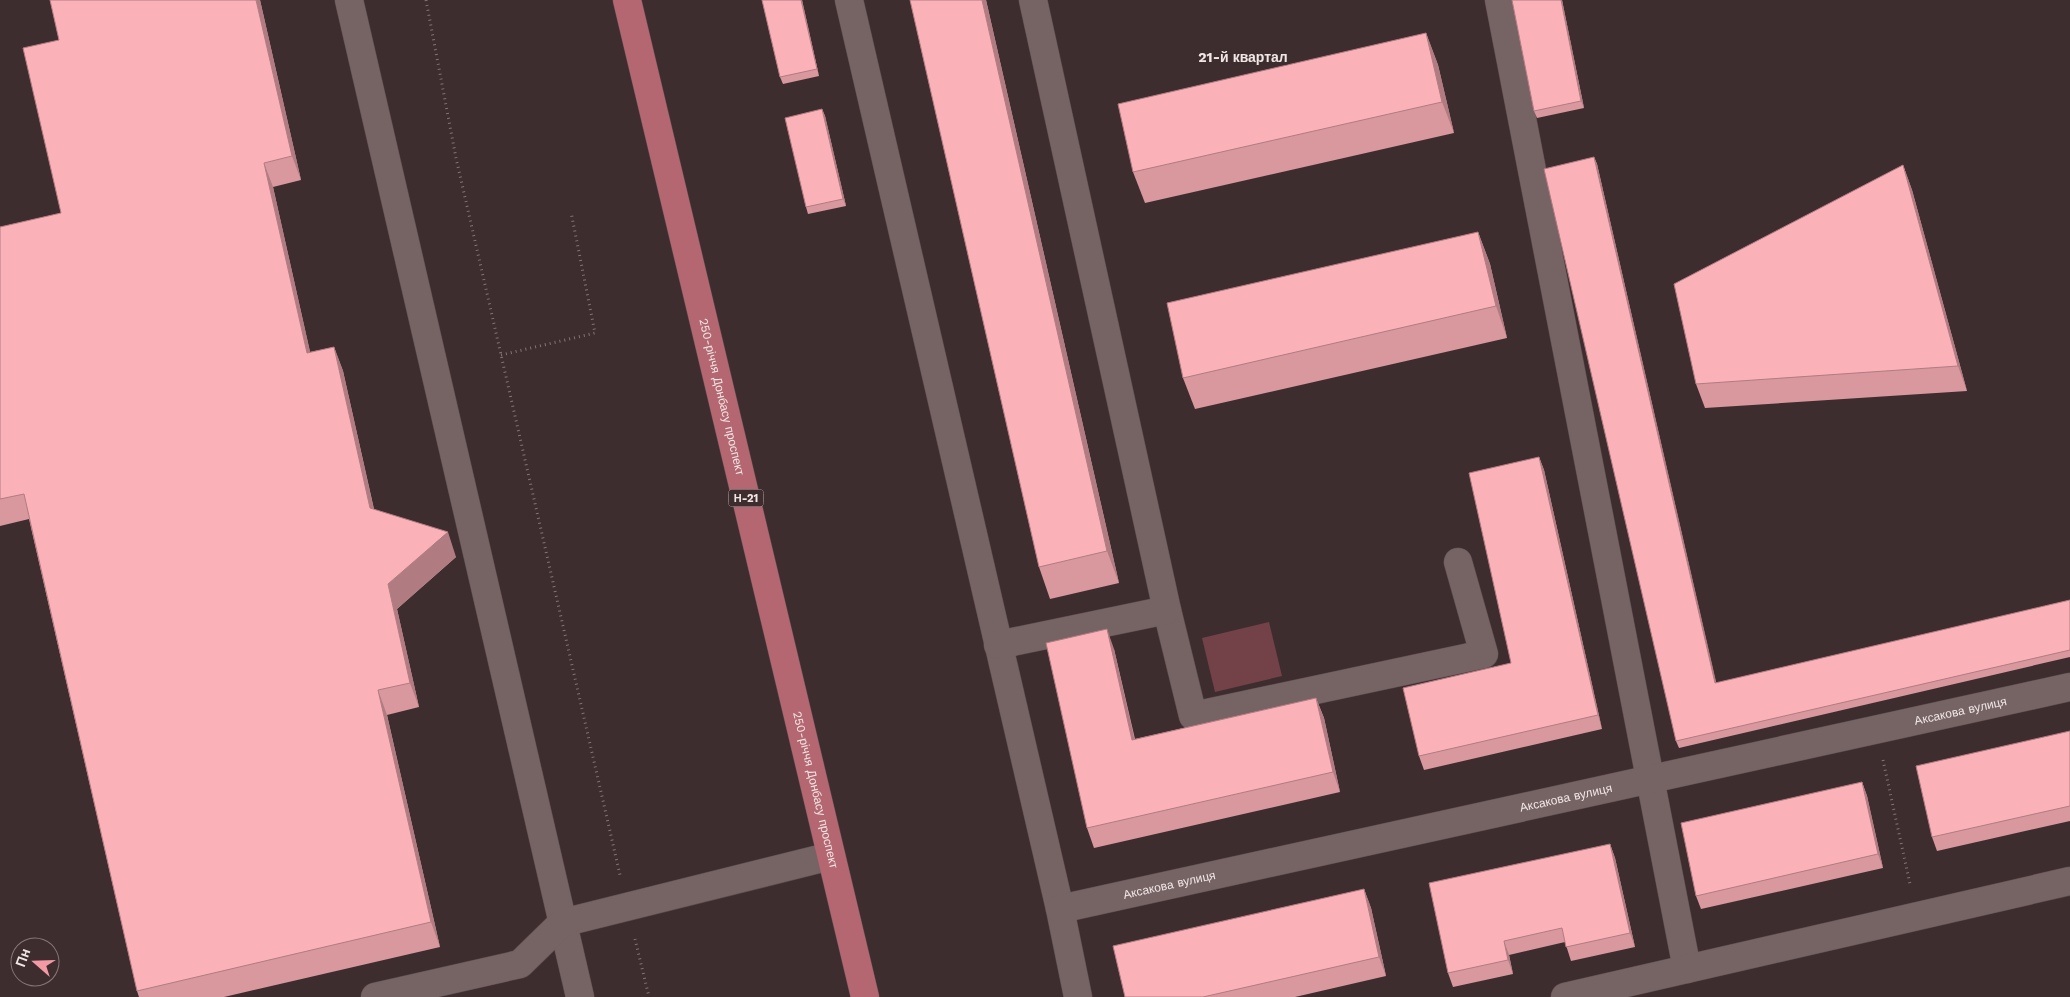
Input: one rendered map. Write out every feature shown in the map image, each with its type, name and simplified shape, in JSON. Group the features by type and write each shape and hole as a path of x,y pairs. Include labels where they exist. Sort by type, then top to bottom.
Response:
{"main road":[{"name":"250-річчя Донбасу проспект","path":"627,0 865,997"}],"street":[{"path":"349,0 580,997"},
{"path":"849,0 1060,909 1078,997"},
{"path":"1033,0 1167,610 1193,716 1484,654 1458,562"},
{"path":"1499,0 1687,969"},
{"path":"998,644 1167,610"},
{"name":"Аксакова вулиця","path":"1060,909 2070,687"},
{"path":"375,997 520,964 562,923 831,856"},
{"path":"1565,997 2070,881"}],"path":[{"path":"426,0 456,158 648,997"},
{"path":"501,355 595,333 571,212"},
{"path":"1876,730 1917,916"}],"shaded area":[{"path":"1269,622 1282,676 1215,692 1202,638"}],"building":[{"path":"50,0 256,0 292,156 264,163 307,353 334,347 370,508 448,532 388,584 410,683 378,690 431,922 137,991 24,494 0,499 0,227 61,213 23,48 59,40"},
{"path":"762,0 801,0 817,69 780,77"},
{"path":"910,0 982,0 1107,551 1039,567"},
{"path":"1512,0 1561,0 1581,101 1534,111"},
{"path":"1426,33 1442,102 1133,172 1118,104"},
{"path":"822,109 843,199 806,207 785,118"},
{"path":"1594,157 1715,683 2070,600 2070,650 1676,741 1544,169"},
{"path":"1903,165 1958,366 1696,384 1674,284"},
{"path":"1478,232 1496,306 1183,378 1167,303"},
{"path":"1539,457 1598,715 1419,756 1403,688 1511,663 1469,473"},
{"path":"1107,629 1132,740 1316,698 1333,772 1087,828 1046,643"},
{"path":"2070,731 2070,806 1932,837 1916,766"},
{"path":"1862,782 1878,854 1696,896 1681,823"},
{"path":"1610,844 1630,933 1566,947 1562,928 1504,941 1508,960 1448,973 1429,883"},
{"path":"1364,889 1379,957 1203,997 1125,997 1113,946"}],"district":[{"name":"21-й квартал","path":"1243,57"}]}
